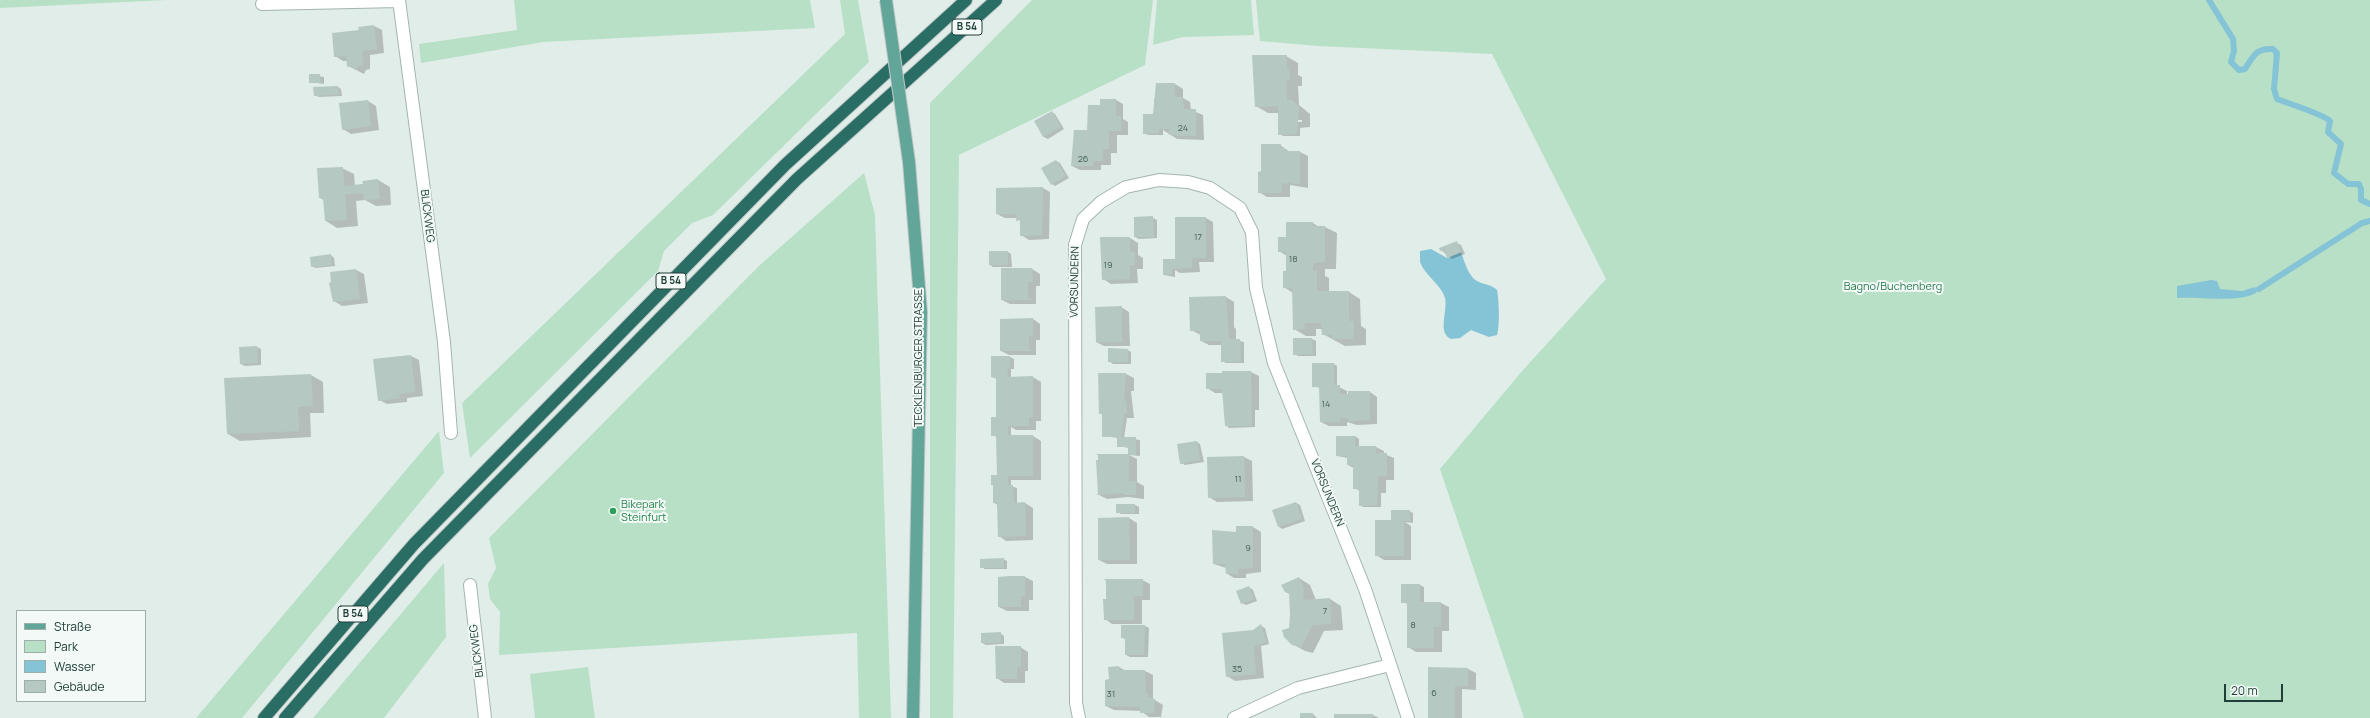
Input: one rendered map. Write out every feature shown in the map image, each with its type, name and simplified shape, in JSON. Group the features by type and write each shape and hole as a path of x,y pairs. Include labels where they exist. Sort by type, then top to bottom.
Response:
{"highway":[{"name":"B 54","path":"264,718 414,544 785,165 966,0"},
{"name":"B 54","path":"285,718 423,559 797,179 996,0"}],"main road":[{"name":"TECKLENBURGER STRASSE","path":"886,0 909,162 921,312 913,718"}],"street":[{"path":"262,4 399,0"},
{"name":"BLICKWEG","path":"399,0 444,342 451,432"},
{"name":"VORSUNDERN","path":"1079,718 1076,703 1075,245 1083,219 1101,202 1126,187 1159,180 1188,182 1210,188 1240,208 1252,232 1256,288 1274,363 1357,568 1408,718"},
{"name":"BLICKWEG","path":"470,585 485,718"},
{"path":"1234,718 1298,688 1390,665"}],"green space":[{"path":"0,0 167,0 0,8"},
{"path":"514,0 810,0 815,28 543,42 421,63 419,44 517,30"},
{"path":"840,0 858,0 869,62 713,215 692,223 664,251 658,271 470,458 462,403 845,34"},
{"path":"1032,0 1153,0 1145,65 959,155 953,718 930,718 930,103"},
{"path":"1157,0 1251,0 1254,35 1183,37 1153,45"},
{"name":"Bagno/Buchenberg","path":"1256,0 2370,0 2370,718 1524,718 1440,469 1523,370 1606,279 1492,54 1318,46 1260,41"},
{"path":"864,173 875,215 891,718 859,718 857,633 499,655 500,612 490,599 488,584 496,568 489,538 760,265"},
{"path":"439,431 444,473 242,718 196,718"},
{"path":"444,563 446,637 384,718 313,718"},
{"path":"588,667 595,718 535,718 530,674"}],"water":[{"path":"1431,249 1447,258 1461,252 1467,268 1474,279 1497,290 1499,326 1497,335 1489,337 1471,330 1460,338 1451,339 1447,336 1444,327 1445,298 1440,288 1425,272 1420,262 1420,251"},
{"path":"2211,280 2217,281 2220,289 2242,291 2255,287 2257,292 2250,296 2230,299 2177,298 2177,286"}],"building":[{"path":"374,25 377,49 362,51 363,65 358,66 355,70 352,66 347,67 346,56 334,57 332,33 359,30 358,27"},
{"path":"1252,55 1287,55 1287,69 1290,69 1290,80 1287,80 1287,100 1292,100 1299,107 1297,134 1278,135 1278,106 1255,107"},
{"path":"309,74 320,74 321,83 309,83"},
{"path":"1156,83 1175,83 1175,97 1182,97 1184,109 1196,109 1196,136 1169,135 1169,129 1159,129 1159,133 1143,134 1143,114 1153,114"},
{"path":"338,86 339,94 314,96 313,87"},
{"path":"1100,99 1116,99 1116,116 1121,116 1121,131 1109,131 1109,149 1103,149 1103,161 1093,161 1093,166 1071,166 1074,130 1087,130 1088,105 1100,105"},
{"path":"368,100 371,126 342,130 339,103"},
{"path":"1052,111 1061,127 1043,137 1034,121"},
{"path":"1261,144 1281,144 1280,148 1285,148 1285,151 1300,151 1300,184 1293,184 1292,182 1284,184 1282,182 1282,193 1258,193 1258,172 1261,171"},
{"path":"1056,160 1066,176 1051,185 1041,168"},
{"path":"343,167 344,186 363,184 362,181 378,179 380,199 364,200 363,193 345,194 347,220 325,221 323,198 319,198 317,168"},
{"path":"1043,187 1042,235 1020,236 1020,220 1016,221 1017,214 996,214 996,188"},
{"path":"1153,216 1154,237 1134,237 1134,217"},
{"path":"1175,217 1206,217 1206,258 1192,258 1192,268 1172,269 1172,275 1163,275 1163,259 1175,259"},
{"path":"1286,222 1313,222 1313,226 1325,226 1325,262 1314,263 1313,266 1313,271 1317,271 1317,291 1349,291 1349,318 1350,321 1354,321 1354,339 1332,339 1332,335 1322,335 1321,323 1304,323 1305,329 1293,330 1292,288 1283,288 1283,271 1286,271 1286,252 1278,252 1278,237 1286,237"},
{"path":"1100,237 1130,237 1130,252 1135,252 1135,265 1130,265 1130,279 1102,280"},
{"path":"1457,241 1461,252 1447,258 1444,249 1440,251 1439,248"},
{"path":"989,251 1008,251 1008,265 989,265"},
{"path":"331,254 332,265 311,267 310,257"},
{"path":"1001,268 1032,268 1033,282 1028,282 1028,298 1033,300 1001,300"},
{"path":"356,269 360,299 333,302 329,283 331,282 330,272"},
{"path":"1226,296 1229,339 1240,339 1241,362 1221,362 1221,341 1200,341 1200,331 1190,331 1189,297"},
{"path":"1122,306 1122,342 1096,342 1095,307"},
{"path":"1033,318 1033,336 1029,336 1029,349 1033,351 1000,351 1000,319"},
{"path":"1293,338 1312,338 1313,354 1293,355"},
{"path":"257,346 258,363 240,364 239,347"},
{"path":"1108,348 1128,349 1128,362 1108,362"},
{"path":"411,355 415,392 399,394 400,398 378,401 373,359"},
{"path":"991,356 1010,356 1010,368 1008,368 1007,377 1033,376 1033,417 1029,417 1029,426 1008,426 1008,435 1033,435 1033,476 1008,476 1008,485 1013,485 1014,503 1025,502 1026,536 998,537 997,503 993,503 993,485 991,485 991,475 997,475 996,436 991,436 991,417 996,417 996,378 991,377"},
{"path":"1312,363 1334,363 1334,385 1340,385 1340,394 1348,394 1348,391 1370,391 1370,420 1348,421 1349,418 1340,418 1340,422 1320,422 1319,387 1312,387"},
{"path":"1222,371 1251,371 1252,426 1225,426 1222,389 1206,389 1206,373 1222,373"},
{"path":"1098,373 1126,373 1124,401 1126,401 1127,414 1124,414 1121,437 1136,437 1136,455 1129,455 1129,481 1136,481 1136,495 1123,495 1123,493 1096,495 1098,494 1096,460 1098,460 1098,455 1095,454 1128,454 1128,447 1117,447 1117,437 1102,437 1102,414 1099,414"},
{"path":"311,374 313,406 298,407 299,431 227,434 224,378"},
{"path":"1336,436 1355,436 1355,446 1376,446 1376,453 1387,453 1387,476 1378,476 1377,505 1359,506 1359,489 1353,489 1353,465 1347,465 1347,456 1336,456"},
{"path":"1197,441 1200,460 1180,464 1177,444"},
{"path":"1244,456 1245,497 1208,498 1207,457"},
{"path":"1296,502 1302,519 1278,527 1272,510"},
{"path":"1116,504 1135,504 1135,513 1116,513"},
{"path":"1391,510 1410,510 1410,521 1404,521 1404,556 1375,556 1375,520 1391,520"},
{"path":"1129,517 1130,560 1098,560 1098,518"},
{"path":"1236,526 1253,526 1253,568 1238,569 1238,574 1226,574 1225,564 1213,564 1212,530 1236,532"},
{"path":"1004,558 1004,568 980,568 980,559"},
{"path":"1025,576 1025,596 1021,596 1021,607 998,607 998,577"},
{"path":"1299,577 1304,589 1303,600 1330,598 1331,624 1312,625 1301,647 1292,645 1284,637 1282,630 1289,628 1290,615 1289,592 1285,592 1281,585"},
{"path":"1104,579 1143,579 1143,596 1134,596 1134,620 1104,620 1103,599 1106,599 1106,581"},
{"path":"1401,584 1420,584 1420,602 1441,602 1441,627 1434,627 1434,648 1407,648 1407,603 1401,603"},
{"path":"1249,586 1254,599 1241,604 1236,591"},
{"path":"1261,624 1266,642 1254,646 1256,674 1226,677 1222,633 1253,630"},
{"path":"1121,625 1145,625 1144,655 1125,655 1125,638 1121,638"},
{"path":"1001,632 1001,643 981,643 981,633"},
{"path":"995,646 1021,646 1021,667 1017,667 1017,679 996,679"},
{"path":"1119,666 1119,670 1145,670 1146,694 1148,694 1148,697 1155,699 1154,713 1140,713 1140,707 1105,706 1105,680 1109,679 1108,667"},
{"path":"1428,667 1468,668 1468,686 1455,686 1455,718 1428,718"},
{"path":"1300,713 1313,713 1313,718 1300,718"},
{"path":"1334,714 1373,714 1373,718 1334,718"}],"waterway":[{"path":"2209,0 2233,39 2234,51 2231,62 2239,70 2245,69 2259,51 2273,49 2277,53 2274,89 2277,99 2314,112 2330,121 2328,132 2341,144 2334,173 2348,184 2359,184 2361,189 2361,200 2370,204"},
{"path":"2259,289 2362,223 2370,221"}],"place":[{"name":"Bikepark Steinfurt","path":"613,511"}]}
